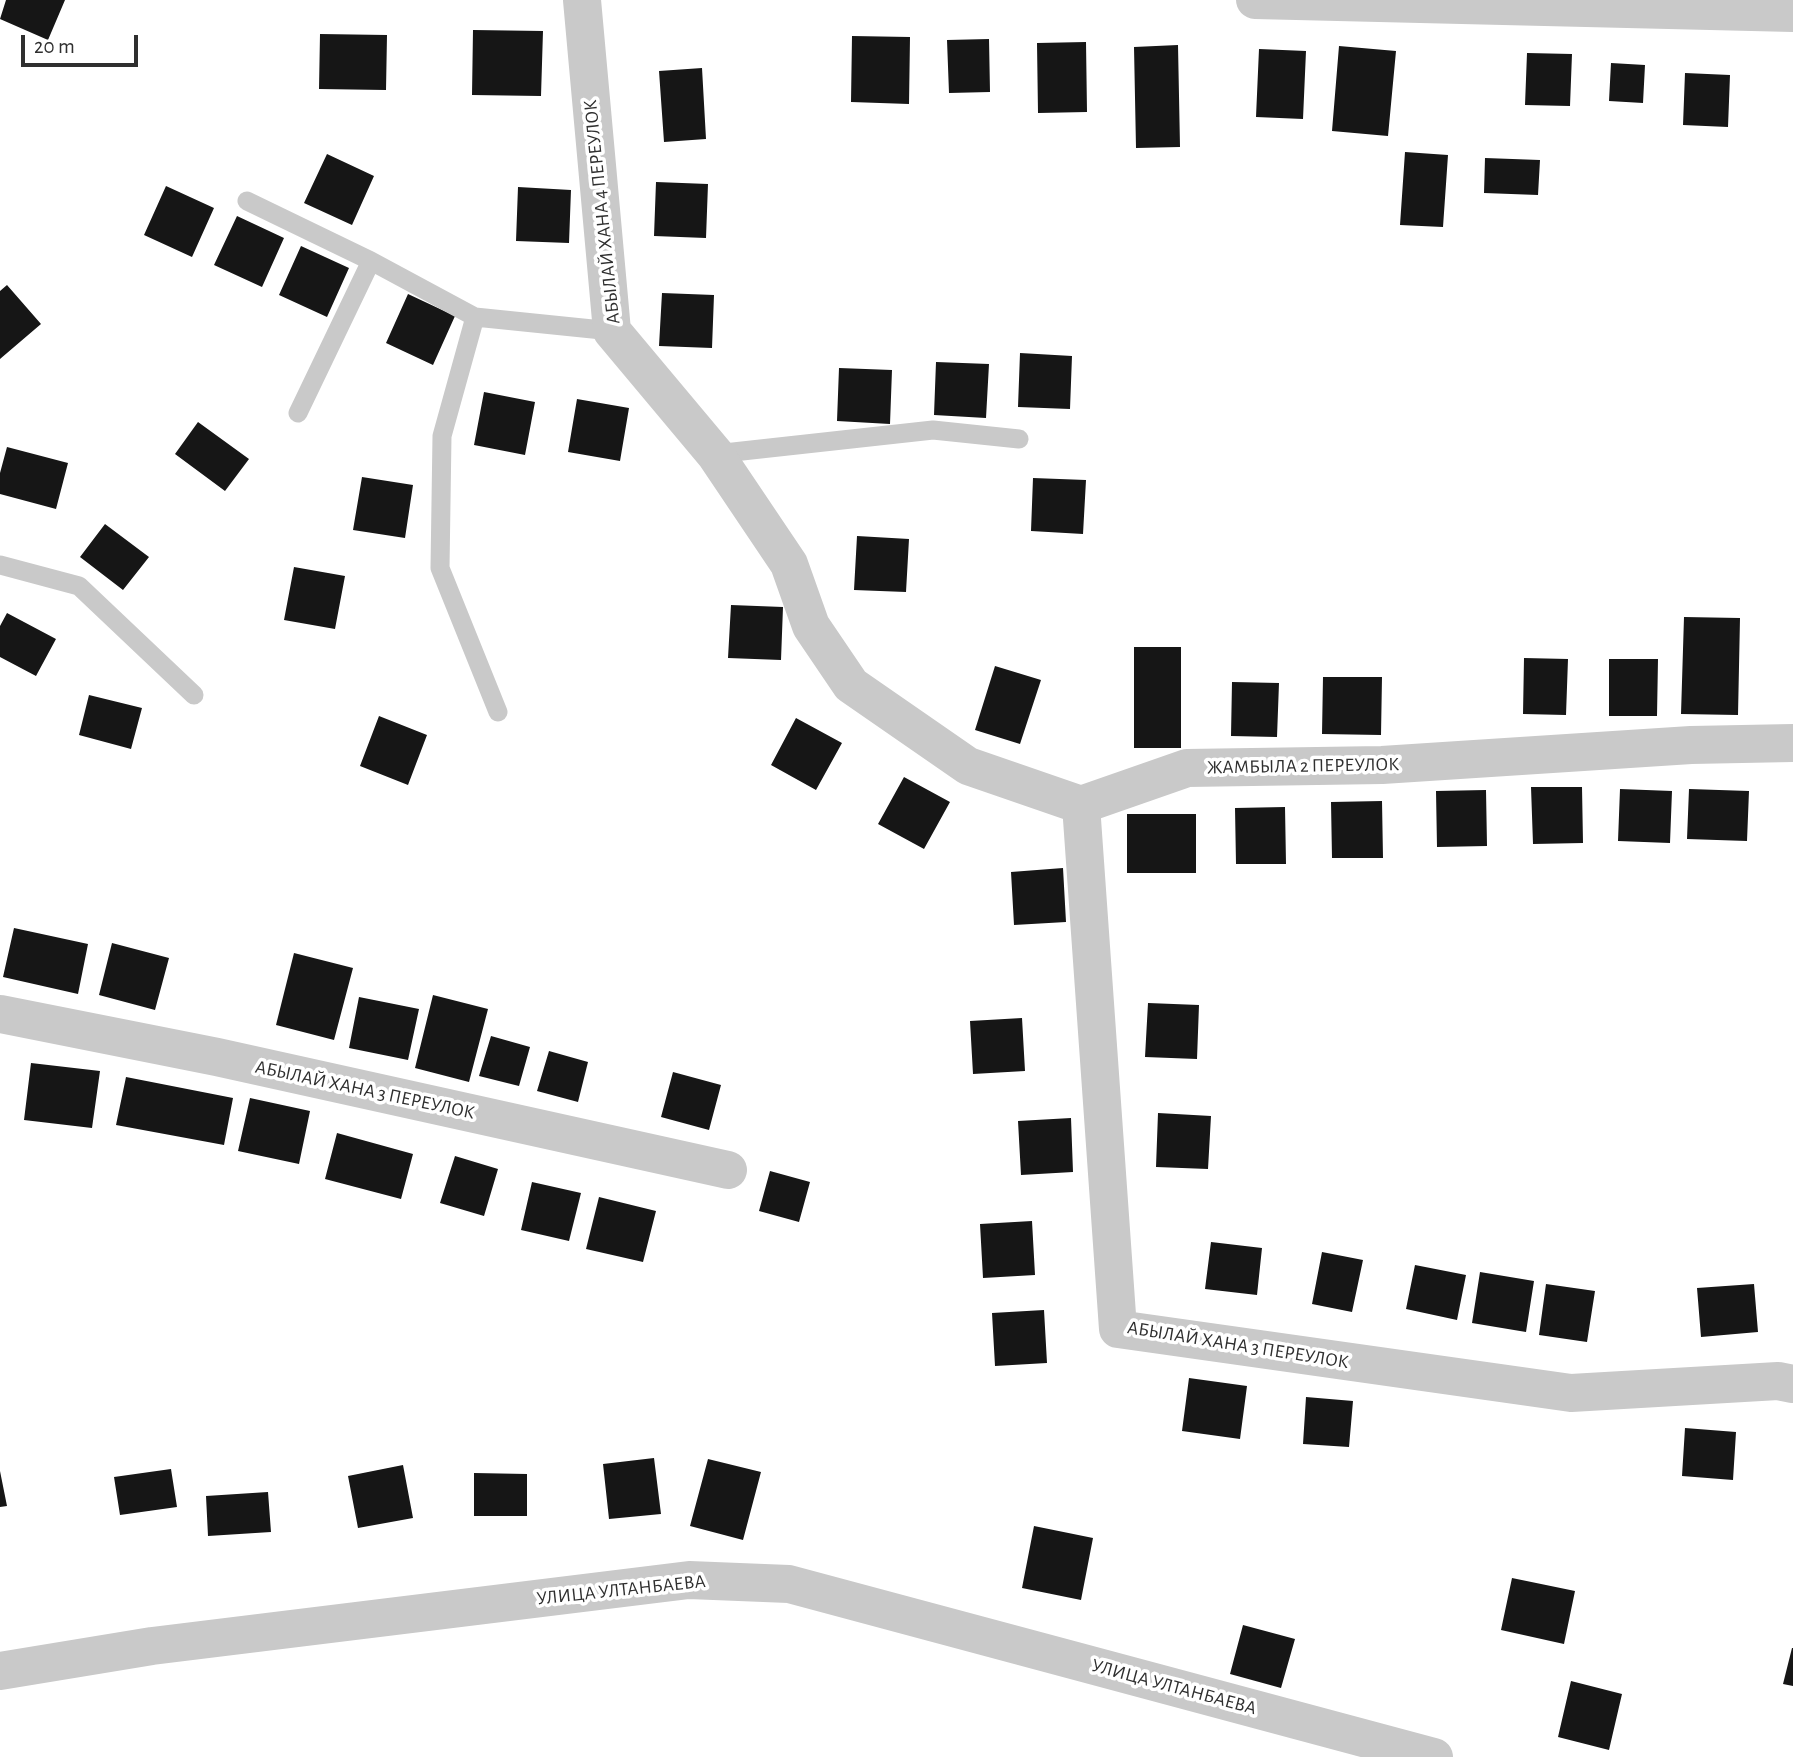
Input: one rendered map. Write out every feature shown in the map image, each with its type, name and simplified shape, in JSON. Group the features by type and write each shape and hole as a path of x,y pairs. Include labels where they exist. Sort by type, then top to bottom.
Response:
{"street":[{"name":"АБЫЛАЙ ХАНА 4 ПЕРЕУЛОК","path":"582,0 612,331 715,454 789,564 811,626 851,685 968,766 1081,806"},
{"path":"1255,0 1793,13"},
{"name":"ЖАМБЫЛА 2 ПЕРЕУЛОК","path":"1081,806 1187,768 1382,765 1691,745 1793,743"},
{"name":"АБЫЛАЙ ХАНА 3 ПЕРЕУЛОК","path":"1081,806 1118,1329 1571,1393 1778,1381 1793,1384"},
{"name":"АБЫЛАЙ ХАНА 3 ПЕРЕУЛОК","path":"0,1014 217,1057 728,1170"},
{"name":"УЛИЦА УЛТАНБАЕВА","path":"0,1671 152,1646 689,1580 789,1584 1434,1757"}],"lane":[{"path":"247,201 371,261 475,317 612,331"},
{"path":"298,413 371,261"},
{"path":"475,317 442,436 440,568 498,712"},
{"path":"715,454 933,430 1019,439"},
{"path":"0,565 79,586 194,695"}],"building":[{"path":"6,0 65,0 48,40 0,19"},
{"path":"473,30 543,31 541,96 472,95"},
{"path":"320,34 387,35 386,90 319,89"},
{"path":"852,36 910,37 909,104 851,102"},
{"path":"989,39 990,92 949,93 947,40"},
{"path":"1086,42 1087,112 1038,113 1037,43"},
{"path":"1178,45 1180,147 1136,148 1134,47"},
{"path":"1339,46 1396,51 1388,136 1332,131"},
{"path":"1259,49 1306,51 1303,119 1256,117"},
{"path":"1527,53 1572,54 1570,106 1525,105"},
{"path":"1611,63 1645,65 1643,103 1609,101"},
{"path":"702,68 706,139 664,142 659,71"},
{"path":"1685,73 1730,75 1728,127 1683,125"},
{"path":"1405,152 1448,155 1443,227 1400,225"},
{"path":"327,154 374,176 352,225 304,203"},
{"path":"1485,158 1540,160 1538,195 1484,193"},
{"path":"656,182 708,184 706,238 654,236"},
{"path":"166,186 214,208 192,257 144,235"},
{"path":"518,187 571,190 569,243 516,241"},
{"path":"237,216 284,238 262,287 214,265"},
{"path":"301,246 349,268 327,317 279,295"},
{"path":"7,285 41,324 0,359 0,291"},
{"path":"662,293 714,295 712,348 659,346"},
{"path":"408,294 455,316 433,365 386,343"},
{"path":"1020,353 1072,356 1070,409 1018,407"},
{"path":"936,362 989,364 986,418 934,415"},
{"path":"839,368 892,370 890,424 837,421"},
{"path":"484,392 535,402 525,455 474,445"},
{"path":"577,399 629,408 620,461 568,452"},
{"path":"198,422 249,459 225,491 175,454"},
{"path":"7,447 68,463 56,509 0,494 0,473"},
{"path":"362,477 413,485 405,538 353,530"},
{"path":"1033,478 1086,480 1083,534 1031,531"},
{"path":"105,524 149,557 123,590 80,557"},
{"path":"857,536 909,539 906,592 854,590"},
{"path":"294,567 345,576 335,629 284,620"},
{"path":"731,605 783,607 781,660 728,658"},
{"path":"7,613 56,639 36,676 0,657 0,626"},
{"path":"1684,617 1740,618 1738,715 1681,714"},
{"path":"1134,647 1181,647 1181,748 1134,748"},
{"path":"1524,658 1568,659 1566,715 1523,714"},
{"path":"1609,659 1658,659 1657,716 1609,716"},
{"path":"995,666 1041,680 1020,744 975,730"},
{"path":"1323,677 1382,677 1381,735 1322,734"},
{"path":"1232,682 1279,683 1277,737 1231,736"},
{"path":"89,695 142,708 131,749 79,735"},
{"path":"379,716 427,735 408,785 360,766"},
{"path":"796,718 842,743 816,790 771,765"},
{"path":"904,777 950,802 924,849 878,824"},
{"path":"1531,787 1582,787 1583,843 1533,844"},
{"path":"1620,789 1672,791 1670,843 1618,841"},
{"path":"1689,789 1749,791 1747,841 1687,839"},
{"path":"1486,790 1487,846 1437,847 1436,791"},
{"path":"1382,801 1383,858 1332,858 1331,802"},
{"path":"1285,807 1286,864 1236,864 1235,808"},
{"path":"1127,814 1196,814 1196,873 1127,873"},
{"path":"1063,868 1066,922 1014,925 1011,872"},
{"path":"14,928 88,944 78,994 3,977"},
{"path":"112,943 169,958 155,1010 99,995"},
{"path":"294,953 353,968 334,1040 276,1025"},
{"path":"433,995 488,1009 469,1082 415,1068"},
{"path":"359,997 419,1009 408,1060 349,1048"},
{"path":"1148,1003 1199,1005 1197,1059 1145,1057"},
{"path":"1022,1018 1025,1071 973,1074 970,1021"},
{"path":"491,1036 530,1047 519,1086 479,1076"},
{"path":"549,1051 588,1062 578,1102 537,1091"},
{"path":"31,1063 100,1071 92,1128 24,1120"},
{"path":"673,1072 721,1085 709,1130 661,1117"},
{"path":"126,1077 233,1098 224,1145 116,1125"},
{"path":"250,1098 310,1111 299,1164 238,1151"},
{"path":"1158,1113 1211,1116 1208,1169 1156,1167"},
{"path":"1071,1118 1073,1172 1021,1175 1018,1121"},
{"path":"337,1133 413,1154 401,1199 325,1179"},
{"path":"455,1156 498,1169 484,1216 440,1203"},
{"path":"770,1171 810,1182 799,1222 759,1211"},
{"path":"532,1182 581,1193 569,1241 521,1230"},
{"path":"599,1197 656,1211 643,1262 586,1249"},
{"path":"1032,1221 1035,1275 983,1278 980,1224"},
{"path":"1211,1242 1262,1248 1257,1295 1205,1289"},
{"path":"1322,1252 1363,1260 1352,1312 1312,1304"},
{"path":"1415,1265 1466,1275 1457,1320 1406,1309"},
{"path":"1480,1272 1534,1281 1526,1332 1472,1323"},
{"path":"1546,1284 1595,1291 1587,1342 1539,1335"},
{"path":"1754,1284 1758,1332 1701,1337 1697,1288"},
{"path":"1044,1310 1047,1363 995,1366 992,1313"},
{"path":"1189,1378 1247,1386 1240,1439 1182,1431"},
{"path":"1306,1397 1353,1401 1349,1447 1303,1444"},
{"path":"1685,1428 1736,1432 1733,1480 1682,1476"},
{"path":"654,1458 661,1514 609,1519 603,1464"},
{"path":"708,1459 761,1472 743,1540 690,1526"},
{"path":"403,1465 413,1518 358,1528 348,1476"},
{"path":"171,1469 177,1507 120,1515 114,1477"},
{"path":"0,1471 7,1506 0,1507"},
{"path":"474,1473 527,1474 527,1516 474,1516"},
{"path":"268,1492 271,1532 208,1536 206,1496"},
{"path":"1034,1526 1093,1538 1081,1600 1022,1588"},
{"path":"1512,1578 1575,1591 1564,1644 1501,1630"},
{"path":"1243,1625 1295,1639 1281,1688 1230,1674"},
{"path":"1793,1648 1793,1686 1783,1684"},
{"path":"1571,1681 1622,1694 1609,1750 1558,1737"}]}
